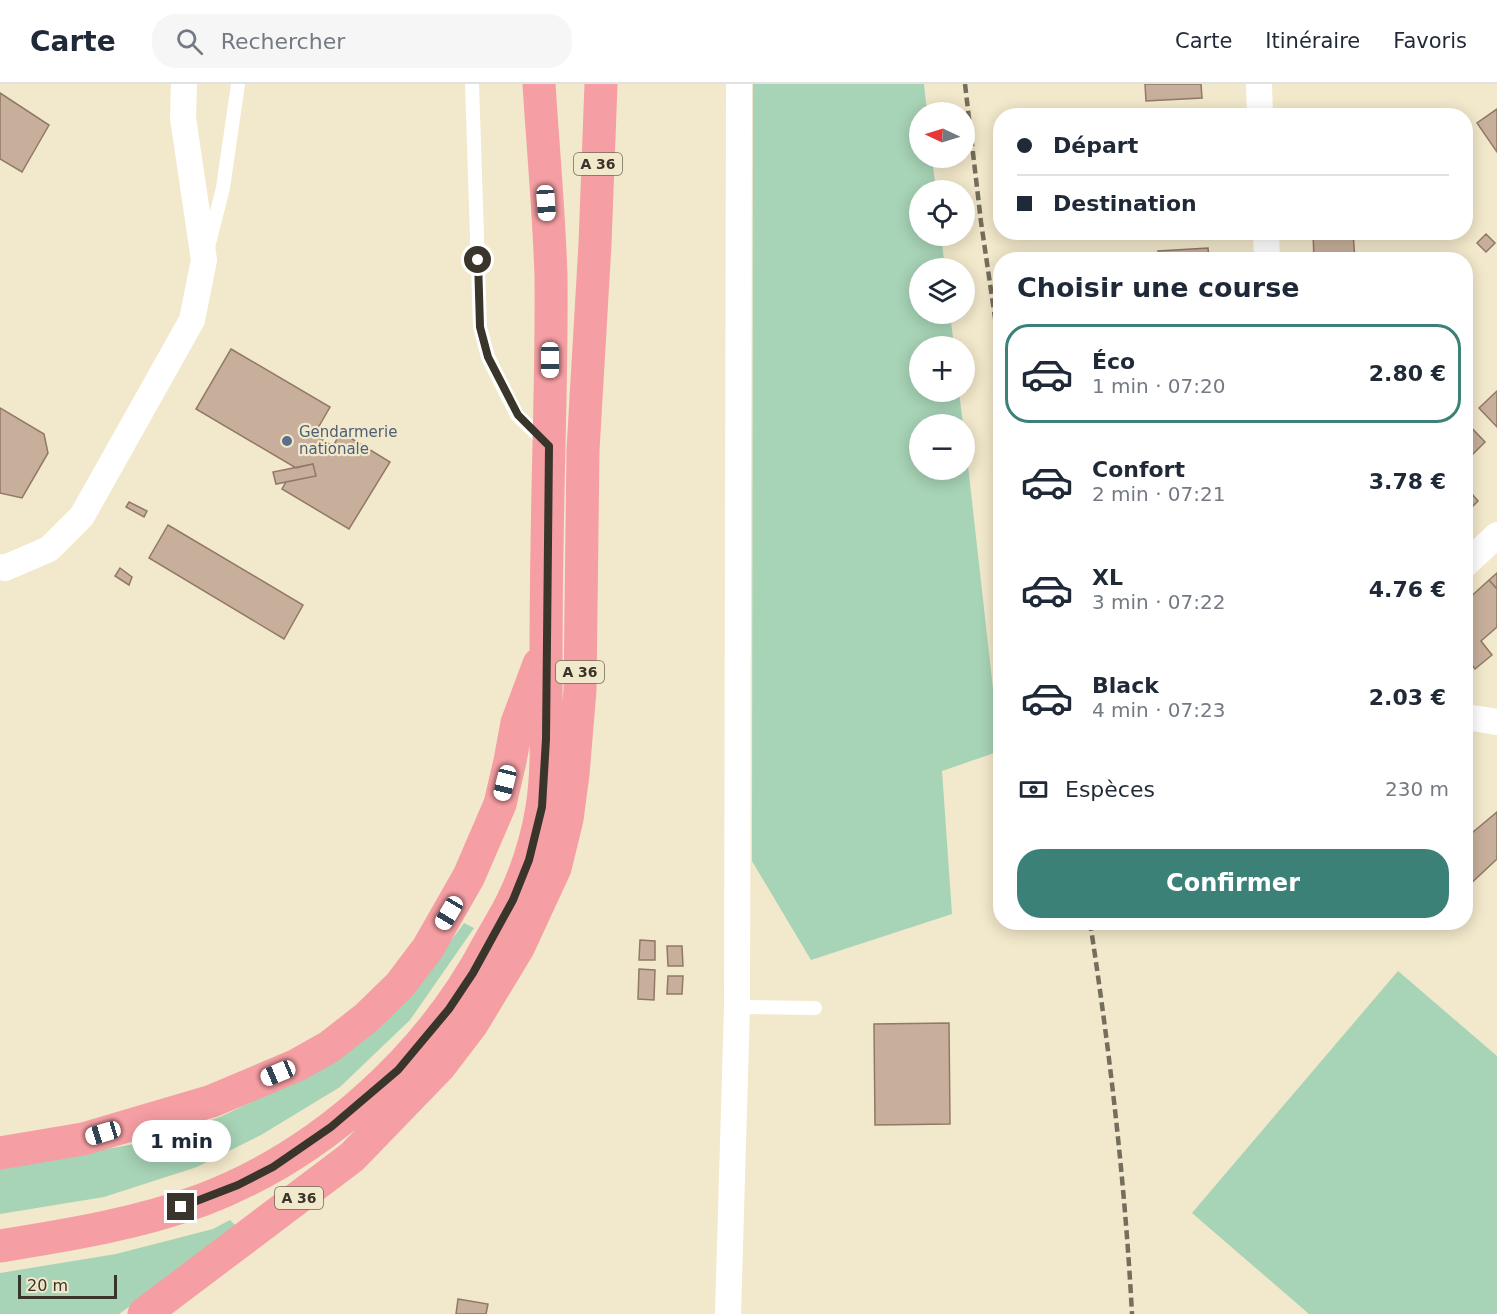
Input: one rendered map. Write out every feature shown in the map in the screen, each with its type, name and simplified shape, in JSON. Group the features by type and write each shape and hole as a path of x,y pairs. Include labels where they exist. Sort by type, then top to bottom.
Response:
{"highway":[{"name":"A 36","path":"0,1246 123,1223 200,1201 273,1167 331,1127 398,1070 449,1009 473,973 513,900 529,860 542,807 546,739 551,274 539,84"},
{"name":"A 36","path":"144,1314 352,1157 440,1066 472,1024 518,948 555,868 567,819 580,690 583,450 595,244 601,84"},
{"name":"A 36","path":"0,1153 83,1139 212,1101 297,1065 330,1047 366,1018 400,985 428,948 469,876 500,804 517,723 546,646"},
{"name":"A 36","path":"0,1266 129,1242 168,1231 245,1202 340,1138 440,1066"}],"street":[{"path":"0,567 5,568 50,549 82,516 192,320 204,260 183,118 184,84"},
{"path":"728,1314 736,1007 739,84"},
{"path":"1259,84 1260,108"},
{"path":"1473,557 1497,535"},
{"path":"1473,718 1497,722"}],"lane":[{"path":"204,260 223,188 238,84"},
{"path":"472,84 480,327 488,357 518,415 549,446"},
{"path":"736,1007 815,1008"}],"green space":[{"path":"753,84 924,84 926,102 909,102 909,168 933,168 935,180 909,180 909,246 942,246 944,258 909,258 909,324 951,324 953,336 909,336 909,402 960,402 962,414 909,414 909,480 970,480 993,689 993,753 942,771 952,914 811,960 752,861"},
{"path":"464,923 474,928 410,1020 340,1087 261,1135 197,1167 104,1197 0,1214 0,1168 140,1143 220,1117 304,1077 416,988"},
{"path":"1398,971 1497,1056 1497,1314 1309,1314 1192,1213"},
{"path":"230,1220 238,1228 119,1314 0,1314 0,1273 116,1254 213,1229"}],"building":[{"path":"1145,84 1201,84 1202,98 1146,101"},
{"path":"0,93 49,125 22,172 0,159"},
{"path":"1497,109 1497,152 1477,123"},
{"path":"1486,234 1495,243 1486,252 1477,243"},
{"path":"1313,240 1354,240 1354,252 1314,252"},
{"path":"1208,248 1208,252 1158,252"},
{"name":"Gendarmerie nationale","path":"231,349 330,407 314,435 333,446 341,432 390,462 349,529 282,489 286,482 316,476 313,464 296,468 196,409"},
{"path":"1497,391 1497,427 1479,408"},
{"path":"0,408 44,434 48,453 22,498 0,493"},
{"path":"1473,429 1485,442 1473,454"},
{"path":"313,464 316,476 276,484 273,472"},
{"path":"1473,495 1478,501 1473,506"},
{"path":"129,502 147,511 144,517 126,507"},
{"path":"168,525 303,605 284,639 149,558"},
{"path":"120,568 132,577 129,585 115,576"},
{"path":"1497,573 1497,589 1489,580"},
{"path":"1489,580 1497,589 1497,627 1481,641 1492,655 1475,669 1473,667 1473,595"},
{"path":"1497,812 1497,859 1473,881 1473,832"},
{"path":"640,940 655,941 655,960 639,960"},
{"path":"667,946 682,946 683,966 668,966"},
{"path":"639,969 655,970 654,1000 638,999"},
{"path":"668,976 683,976 682,994 667,994"},
{"path":"949,1023 950,1124 875,1125 874,1024"},
{"path":"458,1299 488,1304 486,1314 456,1314"}],"railway":[{"path":"965,84 993,304"},
{"path":"1091,930 1116,1118 1132,1314"}],"place":[{"name":"Gendarmerie nationale","path":"287,441"}],"route":[{"path":"181,1207 238,1185 273,1167 331,1127 398,1070 449,1009 473,973 513,900 529,860 542,807 546,739 549,446 518,415 488,357 480,327 478,260"}]}
